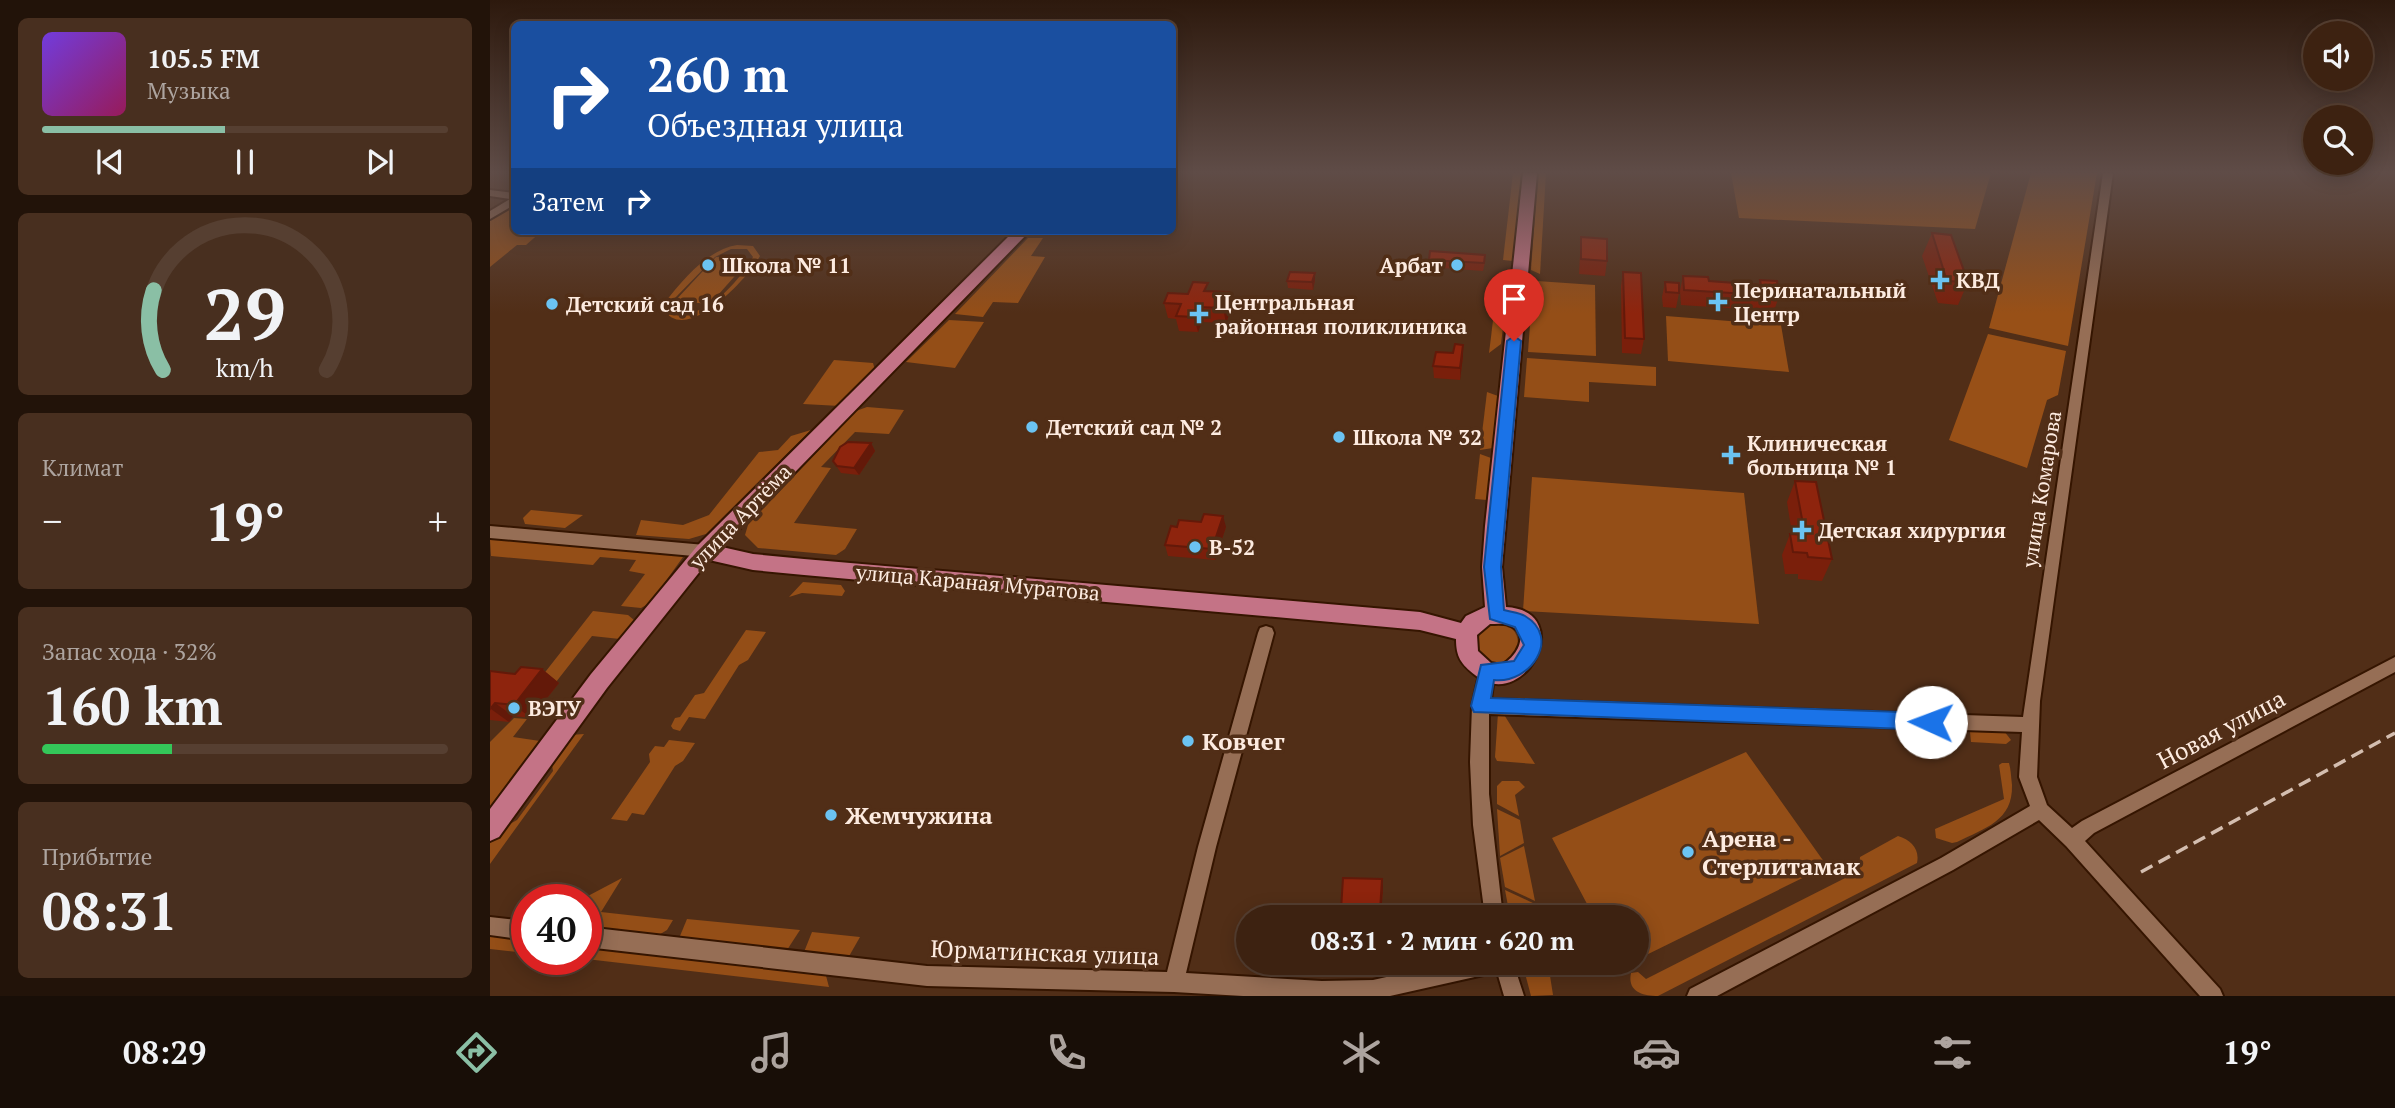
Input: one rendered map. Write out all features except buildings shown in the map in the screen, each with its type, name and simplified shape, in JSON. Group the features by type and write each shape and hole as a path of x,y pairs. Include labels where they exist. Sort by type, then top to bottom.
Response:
{"main road":[{"path":"1496,614 1492,567 1495,526 1525,219"},
{"name":"улица Артёма","path":"490,830 599,681 705,551 1019,235"},
{"name":"улица Караная Муратова","path":"705,551 778,565 1420,621 1466,633"},
{"path":"1496,614 1521,622 1531,636 1533,645 1527,661 1519,667 1499,673 1487,671 1467,655 1466,633 1481,618 1496,614"}],"street":[{"name":"улица Комарова","path":"2040,810 2028,777 2029,725 2099,219"},
{"name":"улица Караная Муратова","path":"490,532 705,551"},
{"path":"1174,982 1207,846 1266,633"},
{"name":"Новая улица","path":"2072,841 2088,827 2395,664"},
{"path":"1487,671 1480,706 1483,823 1493,905"},
{"path":"1480,706 2029,725"},
{"path":"1697,996 1947,864 2040,810 2072,841 2213,996"},
{"path":"490,926 511,929"},
{"name":"Юрматинская улица","path":"602,939 927,976 1373,990 1442,975"},
{"path":"1506,975 1514,996"}],"shaded area":[{"path":"511,219 511,235 537,235 526,245 517,245 490,267 490,220"},
{"path":"1508,219 1518,219 1513,261 1503,260"},
{"path":"1535,219 1543,219 1540,274 1531,270"},
{"path":"1771,219 1978,219 1975,229"},
{"path":"2018,219 2089,219 2068,346 1989,328"},
{"path":"1028,238 1043,238 1031,256 1045,257 1018,303 993,302 983,317 955,314"},
{"path":"737,245 753,246 760,256 744,278 716,304 686,320 674,318 664,309 665,302 706,259","holes":["731,249 747,249 753,257 720,297 697,311 674,311 671,307 675,298 715,257"]},
{"path":"716,257 750,259 710,304 675,301"},
{"path":"1499,272 1509,276 1501,344 1489,353"},
{"path":"1537,281 1595,285 1596,356 1528,352 1533,283"},
{"path":"1666,316 1781,325 1789,372 1668,361"},
{"path":"949,320 984,322 955,368 906,362"},
{"path":"1988,334 2066,351 2058,395 2047,400 2027,468 1949,440"},
{"path":"1527,358 1656,367 1656,386 1589,382 1589,402 1524,397"},
{"path":"834,360 873,363 875,370 840,406 803,404"},
{"path":"1487,392 1498,396 1493,448 1480,450"},
{"path":"867,407 904,410 889,434 855,432 821,467 831,468 794,523 857,529 845,549 836,555 758,548 745,535 748,525 856,411"},
{"path":"811,430 706,534 689,539 636,535 641,520 683,525 709,515 759,452 778,450 791,436"},
{"path":"1480,454 1491,458 1487,500 1475,499"},
{"path":"1532,477 1744,493 1759,624 1523,611"},
{"path":"531,510 583,515 565,528 525,524 523,518"},
{"path":"494,537 682,553 683,557 650,603 641,608 621,606 645,574 629,571 636,560 600,557 593,565 491,556 490,540"},
{"path":"803,582 841,585 845,591 842,596 802,593 789,597"},
{"path":"593,611 628,615 634,620 620,639 592,636 556,682 539,680"},
{"path":"1498,623 1512,629 1518,643 1512,657 1498,663 1484,657 1478,643 1484,629"},
{"path":"746,630 766,632 748,660 739,665 705,719 689,717 680,731 673,729 671,726 675,718 680,717 695,695 704,693"},
{"path":"1498,713 1503,713 1535,764 1497,761"},
{"path":"514,718 527,719 513,737 540,741 490,806 490,742"},
{"path":"2004,731 2011,740 2006,744 1971,742 1970,732"},
{"path":"584,734 490,864 490,843 499,830 517,820 553,771 551,759 570,735"},
{"path":"669,740 695,743 683,761 675,766 644,815 632,813 627,821 611,819 650,762 649,754 655,746 664,747"},
{"name":"Арена - Стерлитамак","path":"1746,752 1827,866 1649,954 1649,905 1588,905 1552,838"},
{"path":"2009,763 2012,785 2008,807 2002,815 1987,827 1957,842 1936,838 1935,829 2004,799 1999,765"},
{"path":"1502,781 1519,781 1525,787 1515,795 1519,816 1497,804 1497,786"},
{"path":"1497,809 1520,820 1524,843 1500,856"},
{"path":"1898,836 1914,846 1917,863 1658,996 1637,992 1631,985 1631,975 1641,975 1646,979 1859,871 1860,857"},
{"path":"1524,846 1535,901 1505,887 1500,858"},
{"path":"622,878 602,910 602,889"},
{"path":"1505,890 1535,905 1508,905"},
{"path":"602,912 673,920 667,930 657,936 602,931"},
{"path":"687,919 800,930 787,950 684,942 680,936"},
{"path":"812,932 860,937 848,958 804,952"},
{"path":"490,935 511,937 511,951 490,949"},
{"path":"602,948 825,972 829,987 602,961"},
{"path":"1525,975 1550,975 1553,995 1531,996"}],"railway":[{"path":"2141,872 2395,733"}],"place":[{"name":"Школа № 11","path":"708,265"},
{"name":"Арбат","path":"1457,265"},
{"name":"КВД","path":"1940,280"},
{"name":"Перинатальный Центр","path":"1718,302"},
{"name":"Детский сад 16","path":"552,304"},
{"name":"Центральная районная поликлиника","path":"1199,314"},
{"name":"Детский сад № 2","path":"1032,427"},
{"name":"Школа № 32","path":"1339,437"},
{"name":"Клиническая больница № 1","path":"1731,455"},
{"name":"Детская хирургия","path":"1802,530"},
{"name":"B-52","path":"1195,547"},
{"name":"ВЭГУ","path":"514,708"},
{"name":"Ковчег","path":"1188,741"},
{"name":"Жемчужина","path":"831,815"},
{"name":"Арена - Стерлитамак","path":"1688,852"}],"route":[{"path":"1514,341 1492,567 1496,614 1521,622 1527,628 1533,645 1527,661 1519,667 1499,673 1487,671 1480,706 1512,705 1931,722"}]}
